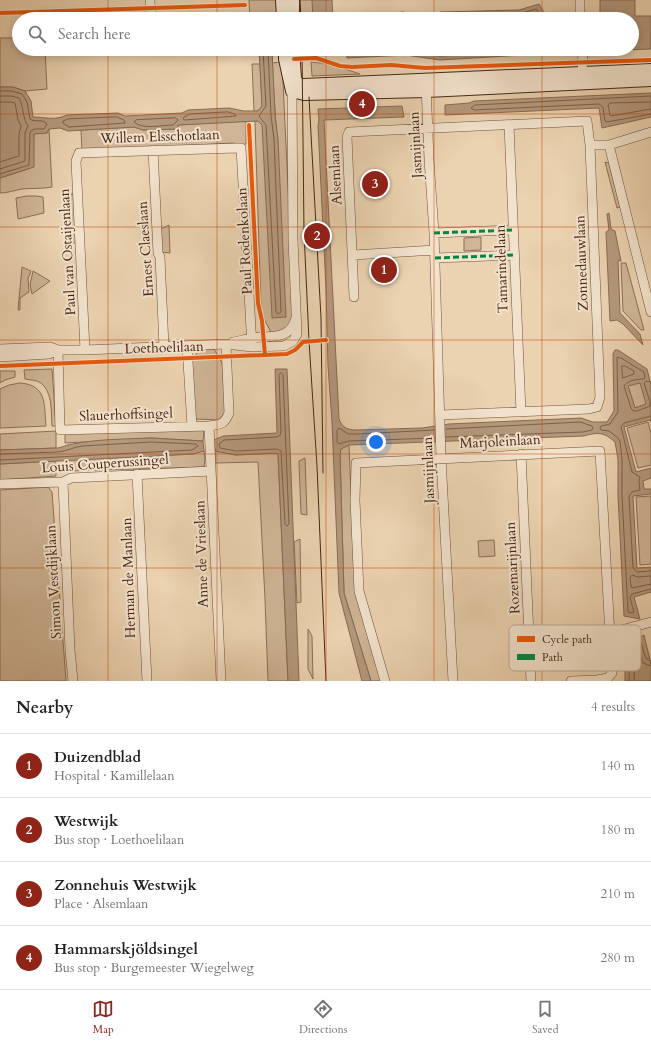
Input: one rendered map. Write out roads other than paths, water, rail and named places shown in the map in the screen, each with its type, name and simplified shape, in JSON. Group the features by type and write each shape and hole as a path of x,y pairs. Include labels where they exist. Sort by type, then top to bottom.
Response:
{"street":[{"path":"150,0 151,12"},
{"path":"282,0 283,12"},
{"path":"292,0 293,12"},
{"path":"580,0 580,12"},
{"path":"285,56 295,88"},
{"path":"293,56 295,88"},
{"path":"582,78 583,56"},
{"path":"295,88 426,85 582,78 651,70"},
{"path":"582,78 651,80"},
{"name":"Jasmijnlaan","path":"426,85 435,254 441,458 452,681"},
{"name":"Loethoelilaan","path":"0,349 50,347 58,350 85,350 252,342 284,346 293,341 297,334 293,239 295,88"},
{"name":"Zonnedauwlaan","path":"428,128 587,121 590,145 600,397 597,407 589,409 440,418"},
{"name":"Tamarindelaan","path":"510,125 521,412"},
{"name":"Alsemlaan","path":"354,297 347,137 349,132 428,128"},
{"path":"590,145 609,144 651,132"},
{"path":"609,144 651,312"},
{"name":"Willem Elsschotlaan","path":"80,154 153,150 241,148"},
{"name":"Paul Rodenkolaan","path":"241,148 252,342"},
{"name":"Ernest Claeslaan","path":"153,150 164,347"},
{"name":"Paul van Ostaijenlaan","path":"80,154 76,161 85,350"},
{"path":"434,234 514,230"},
{"path":"353,255 514,254"},
{"path":"209,426 222,424 229,414 226,344"},
{"path":"187,346 192,426"},
{"name":"Loethoelilaan","path":"0,357 50,354 58,350"},
{"name":"Slauerhoffsingel","path":"58,350 60,430 209,426"},
{"name":"Anne de Vrieslaan","path":"209,426 220,681"},
{"name":"Marjoleinlaan","path":"385,681 359,591 355,502 356,463 600,451 610,625"},
{"name":"Rozemarijnlaan","path":"521,454 529,625"},
{"name":"Louis Couperussingel","path":"0,484 63,482 71,478 211,471"},
{"name":"Herman de Manlaan","path":"137,474 147,681"},
{"name":"Simon Vestdijklaan","path":"63,482 73,681"},
{"path":"640,625 651,622"},
{"name":"Rozemarijnlaan","path":"531,671 531,681"},
{"name":"Marjoleinlaan","path":"570,681 608,678 612,671"}],"water":[{"path":"312,0 332,0 333,12 313,12"},
{"path":"600,0 635,0 635,12 600,12"},
{"path":"539,4 544,12 440,12 519,10"},
{"path":"639,16 651,16 651,49 639,49"},
{"path":"259,56 272,56 275,115 278,139 286,317 272,318 262,125 258,121 178,125 178,129 143,130 134,127 68,131 60,128 49,129 47,133 34,134 34,167 0,178 0,87 13,87 25,91 31,101 33,117 54,118 67,115 118,113 125,116 182,113 188,110 229,108 244,111 258,111 262,106"},
{"path":"347,56 386,56 347,58"},
{"path":"413,56 507,56 440,60"},
{"path":"651,93 651,117 602,128 599,108 445,115 445,105 469,103 474,101"},
{"path":"402,106 404,117 324,120 339,419 342,425 351,430 357,430 422,428 449,424 581,418 593,422 607,422 614,411 613,354 615,350 618,350 647,369 651,385 651,422 650,420 624,427 636,472 651,468 651,478 643,481 644,489 651,489 651,494 633,496 637,568 651,567 651,592 634,597 640,619 624,616 618,495 618,459 615,442 607,436 593,434 584,436 349,445 341,449 340,454 344,593 371,681 362,681 339,593 318,109","holes":["640,383 646,404 635,408 628,386"]},
{"path":"609,213 611,229 615,231 621,261 618,261 620,313 640,334 643,345 623,324 617,320 610,321 606,232 609,230 607,214"},
{"path":"275,369 287,369 299,681 288,681 278,453 236,455 215,451 214,440 223,436 277,433"},
{"path":"151,438 203,441 204,451 193,454 0,464 0,450 58,448 69,444 92,441"},
{"path":"644,635 651,664 651,681 625,681 625,671 641,671 641,636"}],"tram line":[{"path":"300,0 301,12"},
{"path":"302,56 304,232 317,466 326,681"},
{"path":"309,97 321,318 323,473"}],"place":[{"name":"Hammarskjöldsingel","path":"362,104"},
{"name":"Zonnehuis Westwijk","path":"375,184"},
{"name":"Westwijk","path":"317,236"},
{"name":"Duizendblad","path":"384,270"}]}
